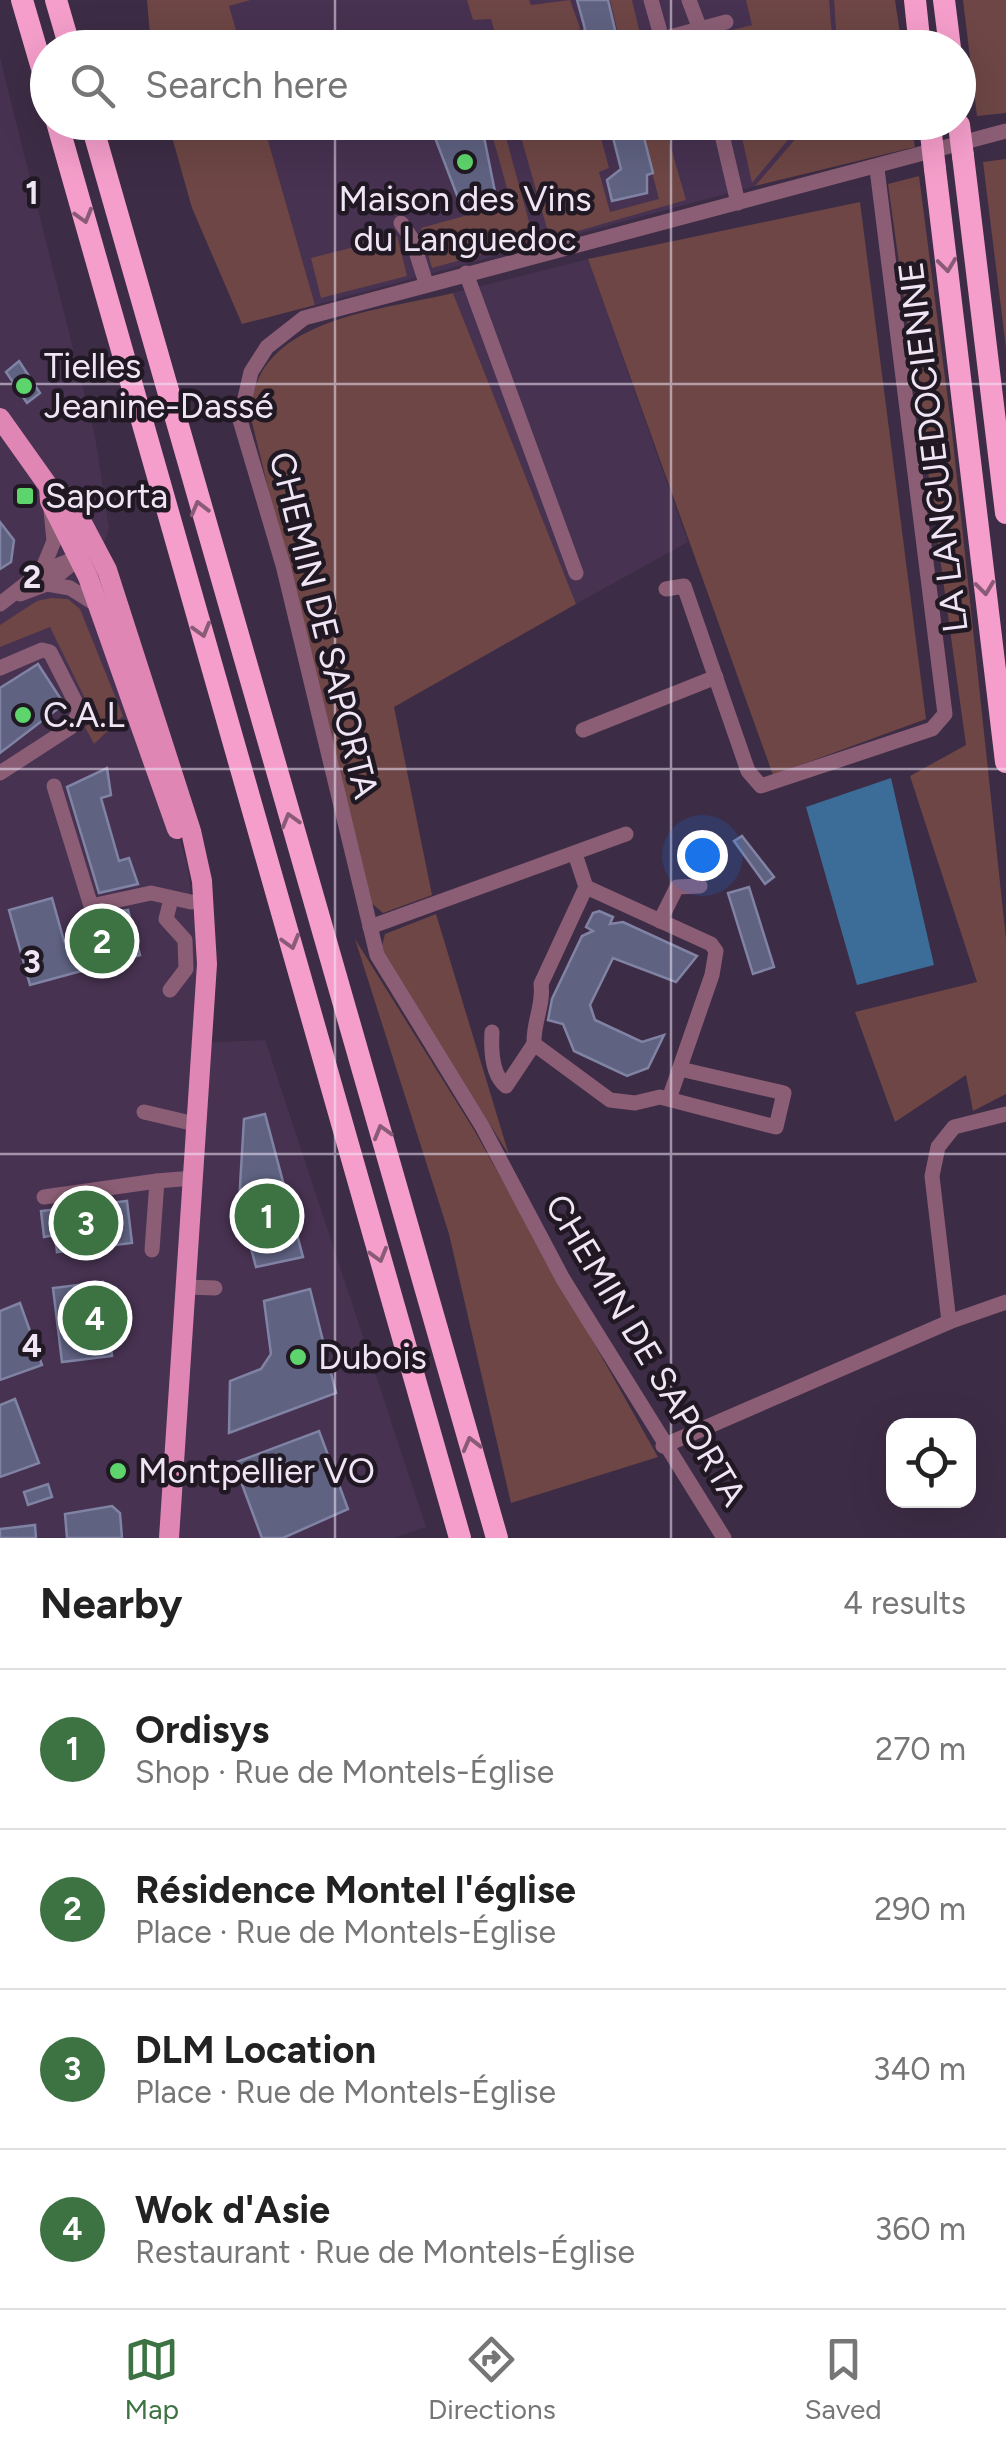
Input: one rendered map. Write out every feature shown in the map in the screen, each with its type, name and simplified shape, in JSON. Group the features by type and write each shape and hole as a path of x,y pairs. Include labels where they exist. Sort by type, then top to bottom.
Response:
{"highway":[{"path":"22,0 31,30"},
{"path":"56,0 65,30"},
{"path":"915,0 918,30"},
{"path":"944,0 948,30"},
{"path":"62,140 460,1538"},
{"path":"96,140 497,1538"},
{"name":"LA LANGUEDOCIENNE","path":"932,140 1006,762"},
{"name":"LA LANGUEDOCIENNE","path":"961,140 1006,514"}],"main road":[{"path":"2,423 50,494 69,498 186,816 189,900"},
{"path":"88,552 99,607 179,836 189,900 207,964 170,1538"}],"street":[{"path":"652,0 655,30"},
{"path":"688,0 696,30 726,22"},
{"name":"CHEMIN DE SAPORTA","path":"724,1538 562,1279 482,1126 378,955 283,566 240,420 252,372 286,328 304,318 1006,132"},
{"path":"722,140 738,202"},
{"path":"666,589 684,586 748,771 761,786 932,730 945,714 877,169"},
{"path":"401,223 412,240 426,283"},
{"path":"466,273 576,573"},
{"path":"44,578 54,541 50,494"},
{"path":"6,600 88,552"},
{"path":"44,578 70,588 99,607"},
{"path":"0,668 42,650 50,652 80,710 71,727 0,773"},
{"path":"583,730 716,677"},
{"path":"54,786 92,906 151,893 189,900"},
{"path":"370,926 626,834"},
{"path":"492,1032 490,1050 500,1081 506,1086 534,1044 533,1024 543,1000 540,984 586,887 575,854"},
{"path":"660,921 677,888 700,886"},
{"path":"586,887 711,944 716,951 669,1098"},
{"path":"170,990 186,969 185,940 166,919 189,900"},
{"path":"534,1044 610,1100 636,1104 669,1098 776,1127 784,1094 680,1069"},
{"path":"144,1112 195,1124"},
{"path":"949,1322 932,1176 935,1155 954,1127 1006,1114"},
{"path":"44,1196 192,1178"},
{"path":"152,1250 156,1182"},
{"path":"186,1287 215,1288"},
{"path":"664,1446 949,1322 1006,1302"}],"shaded area":[{"path":"147,0 251,0 229,6 236,30 150,30"},
{"path":"251,0 834,0 836,30 236,30 229,6"},
{"path":"467,0 529,0 531,5 570,0 580,28 494,30 491,19 473,20"},
{"path":"610,0 632,0 639,30 617,30"},
{"path":"746,0 829,0 832,30 732,30 752,25"},
{"path":"834,0 895,0 899,30 836,30"},
{"path":"963,0 1006,0 1006,113 977,116 976,30 967,30"},
{"path":"0,58 95,436 109,528 91,581 155,750 188,868 197,946 198,1043 265,1040 426,1527 394,1538 0,1538"},
{"path":"173,140 268,140 315,305 242,324 192,208"},
{"path":"268,140 794,140 755,186 315,305"},
{"path":"494,140 507,140 534,240 432,268 421,228 511,203"},
{"path":"522,140 602,140 609,168 599,172 610,212 659,199 643,140 669,140 686,200 550,239"},
{"path":"743,140 788,140 752,183"},
{"path":"794,140 914,140 915,147 755,186"},
{"path":"1006,159 1006,348 983,162"},
{"path":"919,176 952,432 1006,939 1006,1094 973,1111 966,1075 895,1122 855,1012 977,982 910,776 966,745 888,184"},
{"path":"860,202 926,719 773,775 588,259"},
{"path":"397,236 407,276 321,298 311,258"},
{"path":"588,259 688,542 576,604 453,293"},
{"path":"453,293 576,604 394,707 432,895 383,913 368,900 251,418 256,385 271,359 295,339 356,314"},
{"path":"68,599 80,609 123,716 94,744 85,727 95,719 50,627 0,647 0,625 37,601"},
{"path":"436,914 509,1155 381,950 385,934"},
{"path":"355,939 474,1130 658,1457 511,1503 449,1234"}],"water":[{"path":"891,778 934,965 857,985 806,807"}],"building":[{"path":"577,0 608,0 615,30 585,29"},
{"name":"Maison des Vins du Languedoc","path":"436,140 485,140 495,192 460,203"},
{"path":"614,140 645,140 653,173 647,175 647,193 612,201 607,180 621,169"},
{"path":"19,361 40,393 27,403 6,372"},
{"path":"0,522 14,540 11,562 0,569"},
{"name":"C.A.L","path":"38,664 64,704 0,753 0,688"},
{"path":"107,768 111,795 101,798 119,861 129,858 138,884 99,893 67,787"},
{"path":"742,836 774,877 765,884 734,841"},
{"path":"749,887 774,967 753,974 728,893"},
{"path":"52,898 64,941 113,927 110,913 128,910 140,955 30,985 9,910"},
{"path":"599,911 613,917 610,924 623,922 697,956 676,982 613,958 590,1005 595,1020 642,1042 664,1035 648,1068 627,1076 574,1051 563,1024 548,1020 552,999 582,936 593,931 586,927 593,913"},
{"path":"265,1114 303,1257 256,1267 239,1203 244,1119"},
{"path":"127,1201 132,1243 57,1252 55,1235 44,1237 41,1211"},
{"path":"103,1282 112,1356 62,1362 53,1288"},
{"name":"Dubois","path":"310,1289 336,1393 229,1433 230,1381 261,1369 271,1354 264,1301"},
{"path":"20,1303 42,1365 0,1380 0,1311"},
{"path":"15,1399 39,1463 0,1477 0,1405"},
{"path":"319,1431 348,1509 283,1538 262,1538 234,1463"},
{"path":"48,1484 52,1497 28,1505 24,1492"},
{"path":"112,1506 120,1513 122,1538 67,1538 65,1514"},
{"path":"35,1525 36,1538 0,1538 0,1529"}],"place":[{"name":"Maison des Vins du Languedoc","path":"465,162"},
{"name":"Tielles Jeanine-Dassé","path":"24,386"},
{"name":"Saporta","path":"25,496"},
{"name":"C.A.L","path":"23,715"},
{"name":"Résidence Montel l'église","path":"102,941"},
{"name":"Ordisys","path":"267,1216"},
{"name":"DLM Location","path":"86,1223"},
{"name":"Wok d'Asie","path":"95,1318"},
{"name":"Dubois","path":"298,1357"},
{"name":"Montpellier VO","path":"118,1471"}]}
